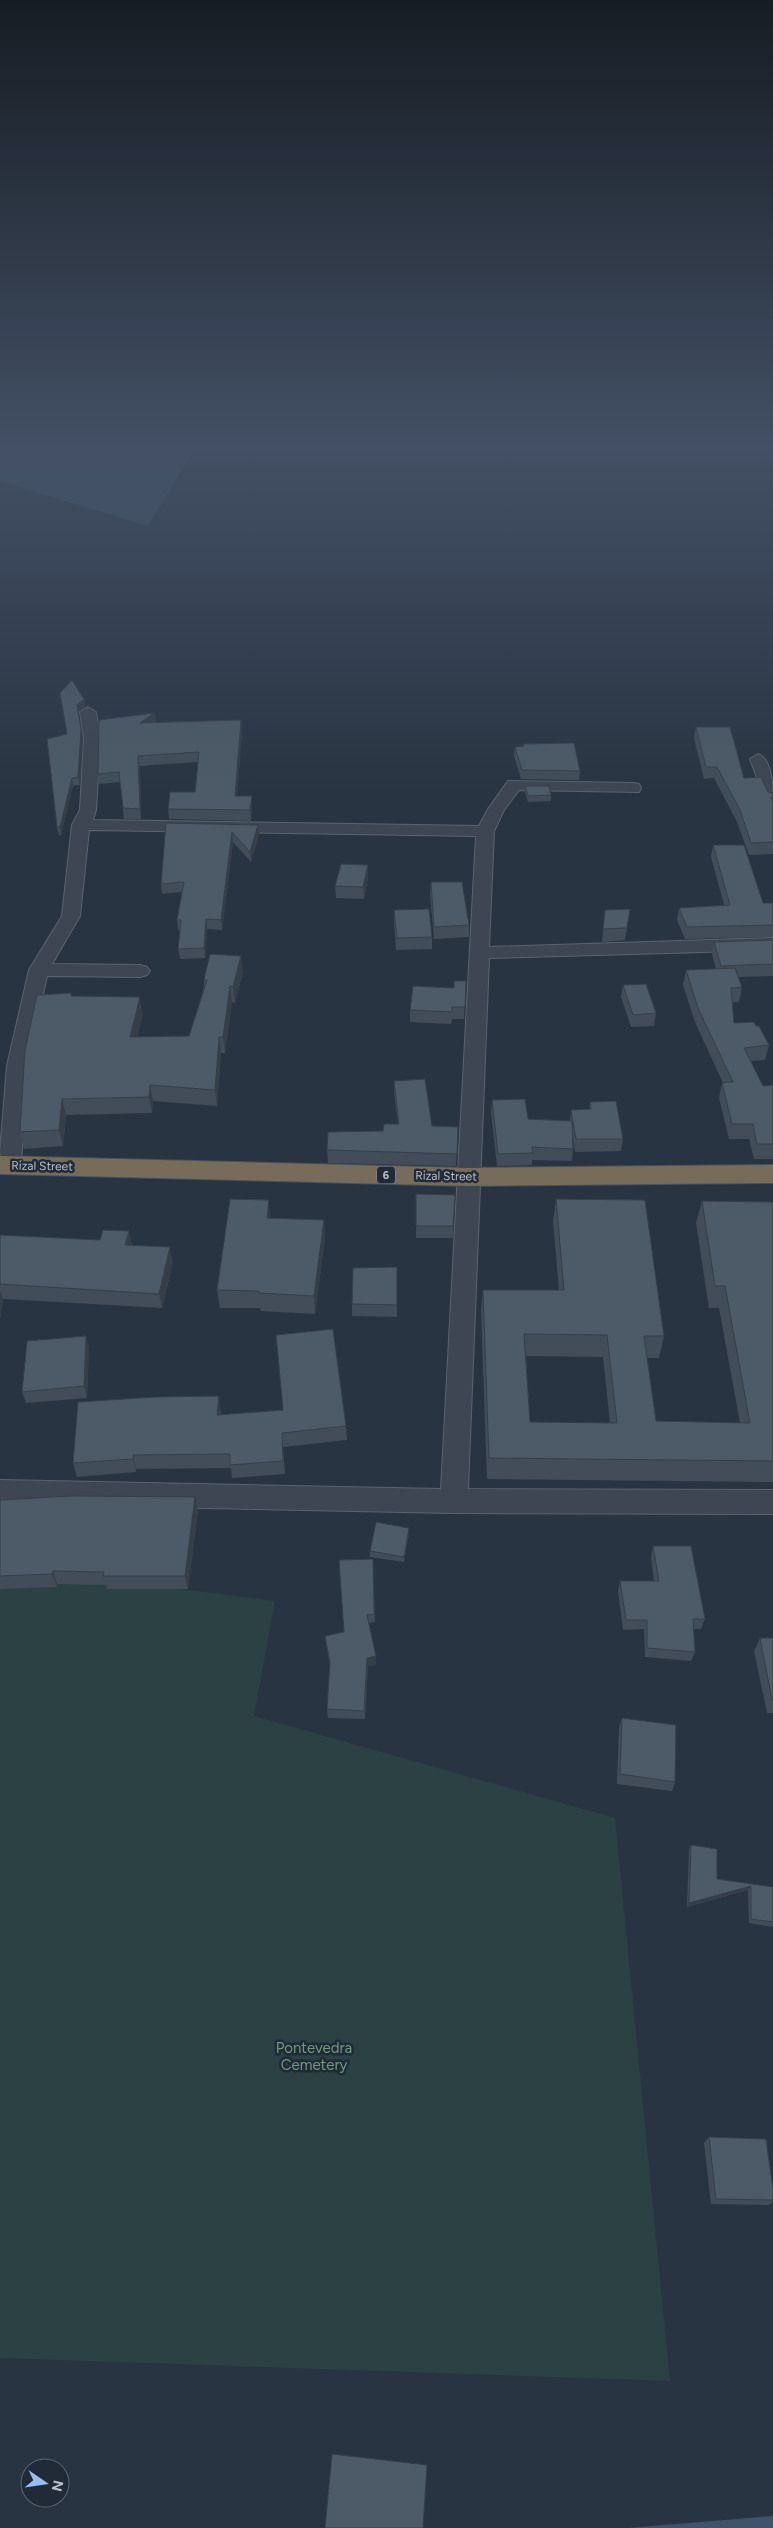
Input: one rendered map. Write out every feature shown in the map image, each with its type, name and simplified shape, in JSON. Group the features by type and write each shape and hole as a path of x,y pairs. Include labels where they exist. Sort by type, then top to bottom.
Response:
{"highway":[{"name":"Rizal Street","path":"5,1165 468,1177 773,1174"}],"street":[{"path":"5,1165 16,1071 39,970 72,916 81,825 88,810 92,738 88,712"},
{"path":"758,759 773,799"},
{"path":"454,1501 468,1177 481,953 485,831 496,809 514,785 633,788"},
{"path":"81,825 485,831"},
{"path":"481,953 773,944"},
{"path":"39,970 140,971"},
{"path":"0,1492 454,1501 773,1502"}],"green space":[{"name":"Pontevedra Cemetery","path":"0,1566 275,1601 254,1716 615,1818 670,2381 0,2358"}],"water":[{"path":"773,2516 773,2528 628,2528"}],"building":[{"path":"72,680 84,699 77,705 81,730 78,777 72,778 60,827 57,827 47,739 67,734 60,693"},
{"path":"154,713 140,723 241,720 235,796 252,796 250,810 168,809 170,792 195,792 199,752 138,756 140,809 123,808 119,772 98,774 99,720"},
{"path":"696,727 730,727 744,778 761,777 768,792 773,794 773,797 771,797 773,802 773,842 751,843 740,810 717,767 706,767"},
{"path":"574,743 580,771 522,770 515,747 524,746 523,744"},
{"path":"525,786 549,786 551,795 528,796"},
{"path":"166,823 258,825 250,852 232,832 221,920 206,919 204,948 178,949 181,920 177,920 184,882 161,884"},
{"path":"713,845 744,845 763,903 773,903 773,925 687,927 679,908 730,905"},
{"path":"341,864 368,865 363,887 335,886"},
{"path":"431,882 462,882 469,925 434,927"},
{"path":"429,909 432,937 397,938 394,910"},
{"path":"630,909 627,928 603,929 605,910"},
{"path":"773,940 773,964 721,966 714,942"},
{"path":"210,954 241,956 233,987 230,986 223,1037 219,1037 215,1090 150,1085 149,1097 62,1099 59,1130 20,1132 25,1050 37,995 71,993 71,996 140,997 130,1037 189,1036 207,980 204,979"},
{"path":"735,968 742,987 731,988 734,1023 754,1022 756,1026 759,1026 769,1045 744,1048 763,1086 773,1085 773,1144 757,1144 753,1124 732,1124 722,1083 733,1082 698,1008 686,970"},
{"path":"454,981 466,981 465,1007 452,1007 452,1012 410,1010 413,986 454,988"},
{"path":"646,984 656,1013 633,1015 623,985"},
{"path":"425,1079 432,1126 458,1127 457,1154 327,1150 328,1132 383,1131 384,1124 399,1124 394,1081"},
{"path":"525,1099 528,1119 572,1121 573,1149 532,1147 533,1153 498,1154 492,1100"},
{"path":"616,1101 623,1139 576,1139 571,1110 591,1109 590,1102"},
{"path":"416,1194 455,1195 453,1226 416,1226"},
{"path":"230,1199 269,1200 267,1218 324,1220 314,1296 259,1293 259,1291 217,1290"},
{"path":"556,1199 645,1200 664,1336 644,1336 656,1421 750,1423 725,1286 715,1286 702,1201 773,1202 773,1461 489,1458 483,1290 564,1290","holes":["524,1334 607,1335 617,1423 530,1422"]},
{"path":"103,1230 129,1231 125,1245 170,1247 159,1294 0,1284 0,1235 100,1240"},
{"path":"397,1267 397,1305 352,1304 353,1268"},
{"path":"333,1329 346,1426 282,1433 283,1461 230,1465 230,1454 133,1455 133,1459 73,1463 78,1402 155,1397 219,1396 217,1415 283,1410 276,1335"},
{"path":"86,1336 84,1386 22,1392 27,1341"},
{"path":"71,1496 195,1497 185,1576 103,1576 104,1572 53,1571 52,1574 0,1576 0,1500"},
{"path":"376,1522 409,1528 404,1557 370,1551"},
{"path":"653,1546 691,1546 705,1619 693,1619 695,1652 647,1648 647,1620 626,1620 620,1581 659,1581"},
{"path":"373,1559 374,1614 367,1615 376,1656 367,1658 364,1711 327,1709 330,1662 325,1636 344,1632 339,1560"},
{"path":"760,1638 773,1638 773,1700 772,1700"},
{"path":"622,1718 676,1725 675,1782 620,1774"},
{"path":"691,1845 717,1849 717,1879 773,1887 773,1922 751,1919 751,1886 689,1903"},
{"path":"709,2137 766,2139 773,2200 716,2199"},
{"path":"332,2454 427,2465 423,2528 325,2528"}]}
